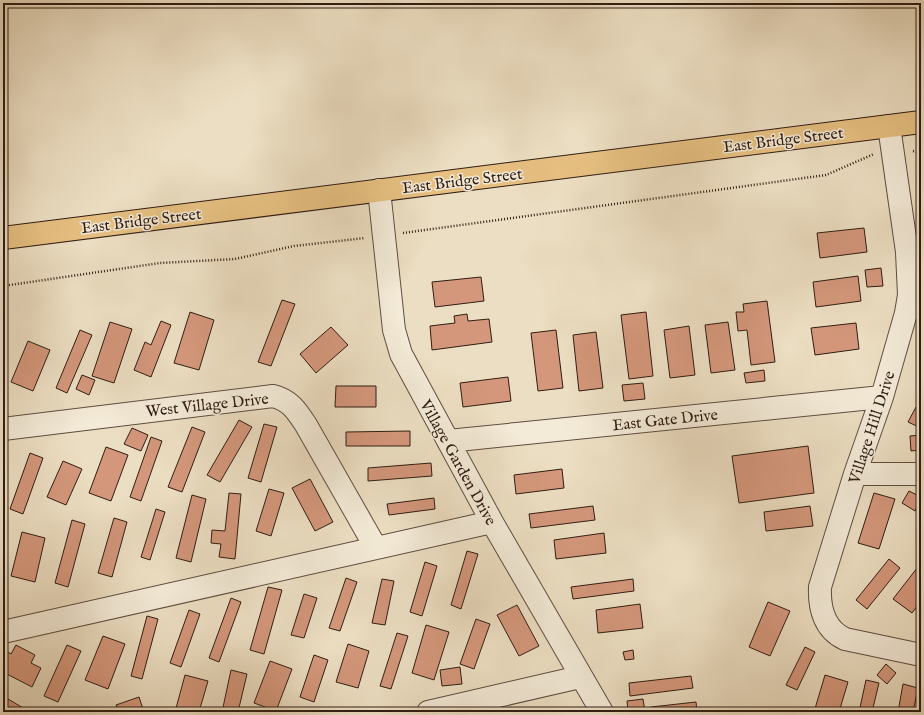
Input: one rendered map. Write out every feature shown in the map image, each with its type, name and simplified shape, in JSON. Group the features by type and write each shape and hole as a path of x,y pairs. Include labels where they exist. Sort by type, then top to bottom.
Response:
{"main road":[{"name":"East Bridge Street","path":"3,238 379,190 891,136 921,122"}],"street":[{"name":"Village Hill Drive","path":"891,136 907,252 909,294 906,313 882,396 855,474 820,588 820,606 825,620 838,636 921,655"},
{"name":"Village Garden Drive","path":"379,190 394,330 401,354 492,522 602,712"},
{"name":"West Village Drive","path":"3,429 273,396 283,398 295,409 306,425 376,548"},
{"name":"East Gate Drive","path":"448,441 882,396"},
{"path":"855,474 921,474"},
{"path":"3,632 492,522"},
{"path":"428,712 580,676"}],"path":[{"path":"3,286 160,263 235,259 294,246 826,175 891,136 921,153"}],"building":[{"path":"864,228 867,252 820,258 817,233"},
{"path":"881,268 883,286 867,287 865,270"},
{"path":"858,276 861,301 816,307 813,282"},
{"path":"481,277 484,301 435,307 432,282"},
{"path":"282,300 295,304 271,366 258,362"},
{"path":"767,301 775,362 751,365 747,330 738,331 736,312 744,312 743,304"},
{"path":"190,312 214,320 199,370 174,363"},
{"path":"646,312 653,376 629,379 621,315"},
{"path":"467,314 468,321 489,319 492,342 432,350 430,326 455,323 454,316"},
{"path":"161,321 171,325 151,377 134,370 145,342 151,345"},
{"path":"110,322 132,329 114,383 92,376"},
{"path":"728,322 735,370 711,373 705,325"},
{"path":"856,323 859,349 815,355 811,328"},
{"path":"689,326 695,375 670,378 664,330"},
{"path":"331,327 348,345 316,373 300,354"},
{"path":"80,330 92,335 67,393 56,388"},
{"path":"556,330 563,388 538,391 531,333"},
{"path":"596,332 603,388 579,391 573,335"},
{"path":"28,341 50,350 33,391 11,382"},
{"path":"764,370 765,381 746,383 744,373"},
{"path":"82,375 95,380 89,395 76,389"},
{"path":"508,377 511,401 463,407 460,383"},
{"path":"643,383 645,399 624,401 622,385"},
{"path":"336,386 376,386 376,407 335,407"},
{"path":"916,407 921,409 921,428 908,422"},
{"path":"239,420 252,427 220,482 207,475"},
{"path":"264,424 277,427 261,482 248,478"},
{"path":"192,427 205,432 182,492 168,487"},
{"path":"132,428 148,435 141,451 124,444"},
{"path":"410,431 410,446 346,446 346,432"},
{"path":"921,435 921,450 911,451 910,436"},
{"path":"151,437 162,441 141,501 130,497"},
{"path":"808,446 814,493 739,503 732,456"},
{"path":"106,447 128,455 111,501 89,493"},
{"path":"30,453 43,458 23,514 10,509"},
{"path":"63,461 82,469 66,505 47,497"},
{"path":"431,463 432,476 368,481 368,468"},
{"path":"562,469 564,488 516,494 514,475"},
{"path":"310,479 333,522 315,531 292,488"},
{"path":"269,489 284,493 271,536 256,531"},
{"path":"909,491 921,497 915,511 902,503"},
{"path":"229,493 241,494 235,559 219,557 221,544 211,543 212,530 225,531"},
{"path":"874,493 895,499 879,549 858,543"},
{"path":"192,495 206,499 191,562 176,558"},
{"path":"434,498 435,509 389,515 387,504"},
{"path":"593,506 595,520 531,528 529,514"},
{"path":"810,506 813,526 766,531 764,512"},
{"path":"156,509 165,512 150,560 141,557"},
{"path":"114,518 127,522 112,577 98,573"},
{"path":"72,520 85,524 68,587 55,583"},
{"path":"22,532 45,538 35,582 11,576"},
{"path":"604,533 606,553 556,559 554,540"},
{"path":"467,551 478,554 461,609 451,605"},
{"path":"889,559 900,568 867,609 856,600"},
{"path":"425,562 437,566 422,616 410,612"},
{"path":"921,563 921,601 912,613 893,599"},
{"path":"346,578 357,582 340,631 329,628"},
{"path":"382,579 394,581 385,625 372,623"},
{"path":"633,579 634,591 573,599 571,587"},
{"path":"268,587 282,590 264,654 250,650"},
{"path":"304,594 317,598 304,638 291,635"},
{"path":"231,598 241,602 219,662 209,658"},
{"path":"768,602 790,611 770,656 749,647"},
{"path":"640,604 643,628 598,633 596,610"},
{"path":"517,605 539,646 519,656 497,615"},
{"path":"189,610 200,614 181,667 170,663"},
{"path":"147,616 158,619 142,679 131,676"},
{"path":"476,619 490,624 474,669 460,664"},
{"path":"426,625 449,632 434,680 412,673"},
{"path":"397,633 408,636 391,689 380,686"},
{"path":"103,636 125,644 108,689 85,680"},
{"path":"348,644 369,651 358,688 336,682"},
{"path":"16,645 35,655 31,663 41,668 32,687 3,672 3,649 11,654"},
{"path":"67,645 81,651 58,702 44,696"},
{"path":"805,647 815,652 797,690 786,685"},
{"path":"633,650 634,659 625,660 623,652"},
{"path":"314,655 328,660 314,702 300,697"},
{"path":"270,661 292,669 276,711 254,703"},
{"path":"886,664 896,673 887,684 877,675"},
{"path":"460,667 462,684 442,686 440,670"},
{"path":"231,670 247,674 238,712 222,712"},
{"path":"185,675 208,681 199,712 175,712"},
{"path":"825,675 848,682 839,712 814,712"},
{"path":"691,676 693,688 630,696 629,683"},
{"path":"866,680 879,683 872,712 859,712"},
{"path":"903,684 918,688 913,712 898,712"},
{"path":"3,696 30,712 3,712"},
{"path":"139,697 144,712 119,712 116,705"},
{"path":"643,699 645,712 628,712 627,701"},
{"path":"696,702 697,712 652,712 651,707"}]}
